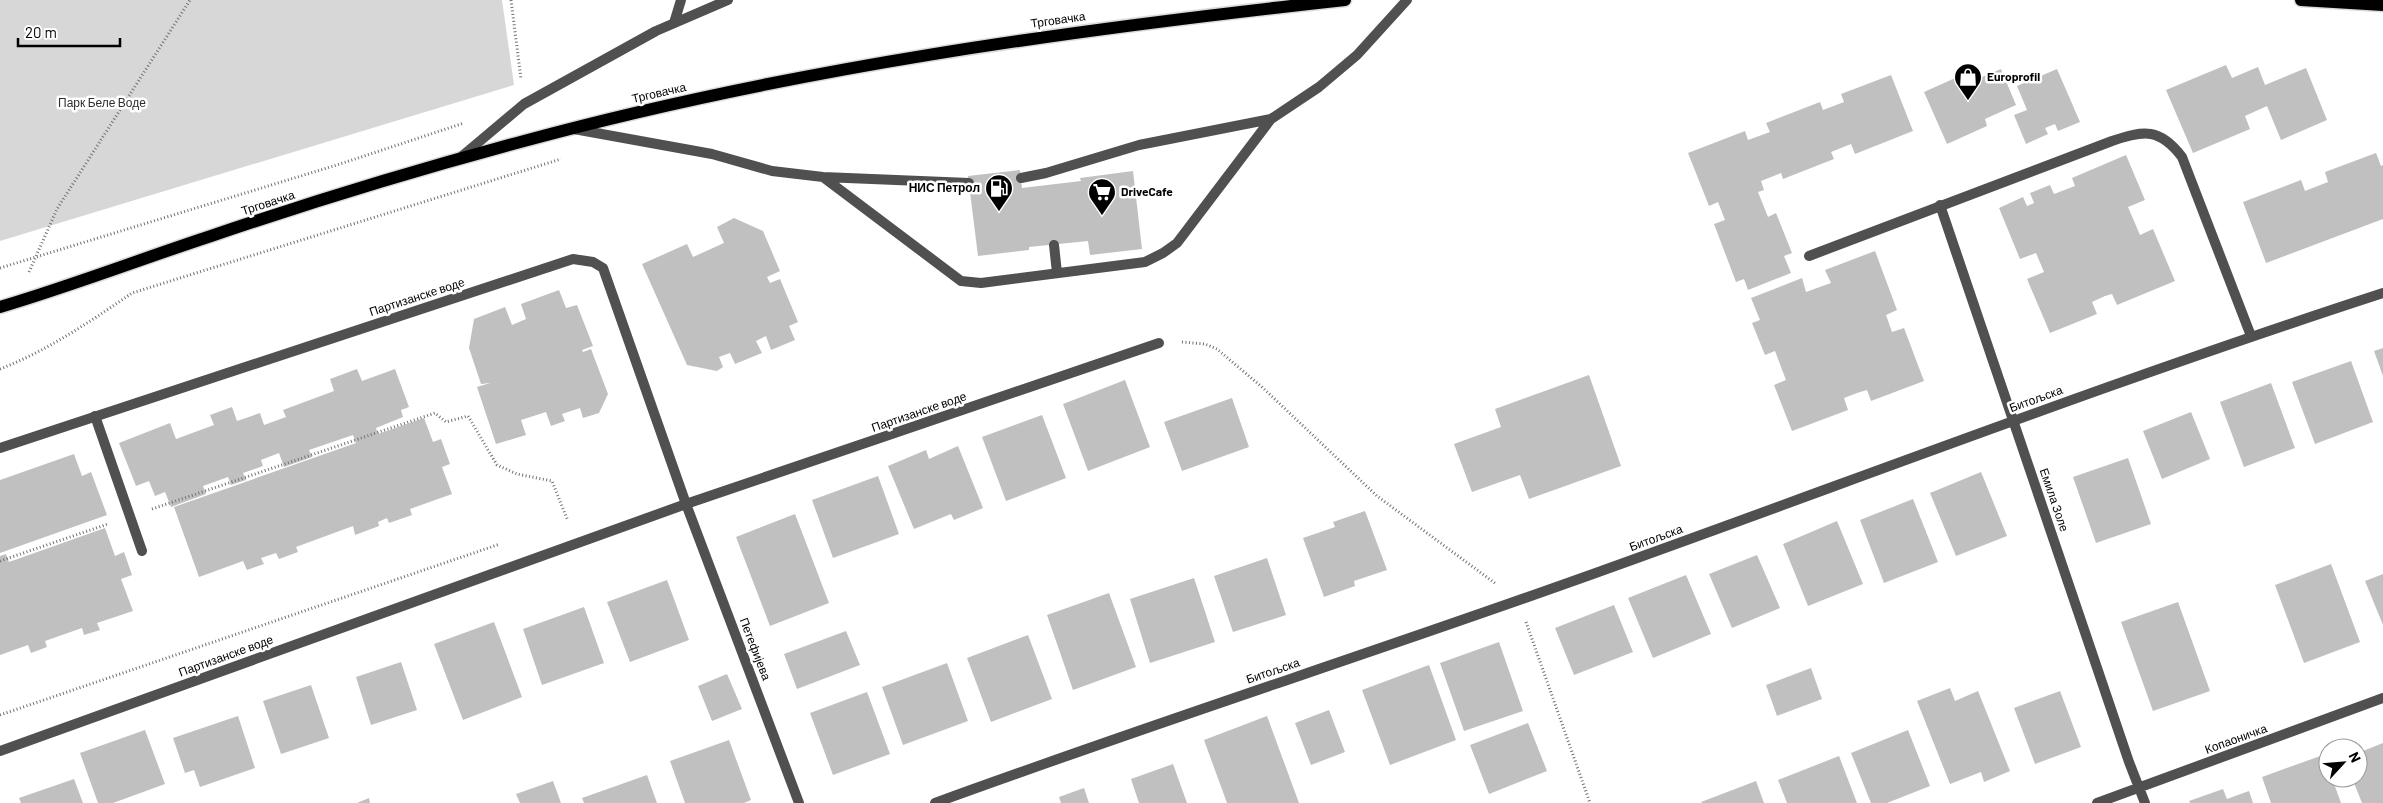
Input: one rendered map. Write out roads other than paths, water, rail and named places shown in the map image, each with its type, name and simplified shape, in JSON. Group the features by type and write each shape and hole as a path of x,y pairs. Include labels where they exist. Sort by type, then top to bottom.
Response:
{"main road":[{"name":"Трговачка","path":"0,307 212,235 457,160 573,129 754,86 960,49 1111,27 1345,0"},
{"path":"2301,0 2383,5"}],"street":[{"path":"674,23 680,0"},
{"path":"457,160 524,104 656,31 728,0"},
{"path":"823,177 961,281 981,283 1145,262 1177,243 1271,119 1319,87 1356,56 1407,0"},
{"path":"1021,178 1046,174 1139,145 1271,119"},
{"path":"573,129 712,154 772,171 823,177 969,183"},
{"path":"1809,256 1940,205 2133,134 2148,132 2159,136 2175,148 2182,157 2251,336"},
{"path":"1046,174 1047,185"},
{"name":"Емила Золе","path":"1940,205 2129,762 2145,803"},
{"path":"1054,245 1057,273"},
{"name":"Партизанске воде","path":"0,448 573,259 593,262 603,268 686,504"},
{"name":"Битољска","path":"935,803 1163,721 1519,600 2251,336 2383,293"},
{"name":"Партизанске воде","path":"0,750 686,504 1159,343"},
{"path":"95,416 142,552"},
{"name":"Петефијева","path":"686,504 799,803"},
{"name":"Копаоничка","path":"2097,803 2383,698"}],"place":[{"name":"Europrofil","path":"1968,101"},
{"name":"НИС Петрол","path":"999,212"},
{"name":"DriveCafe","path":"1102,216"}],"park label":[{"name":"Парк Беле Воде","path":"102,103"}]}
